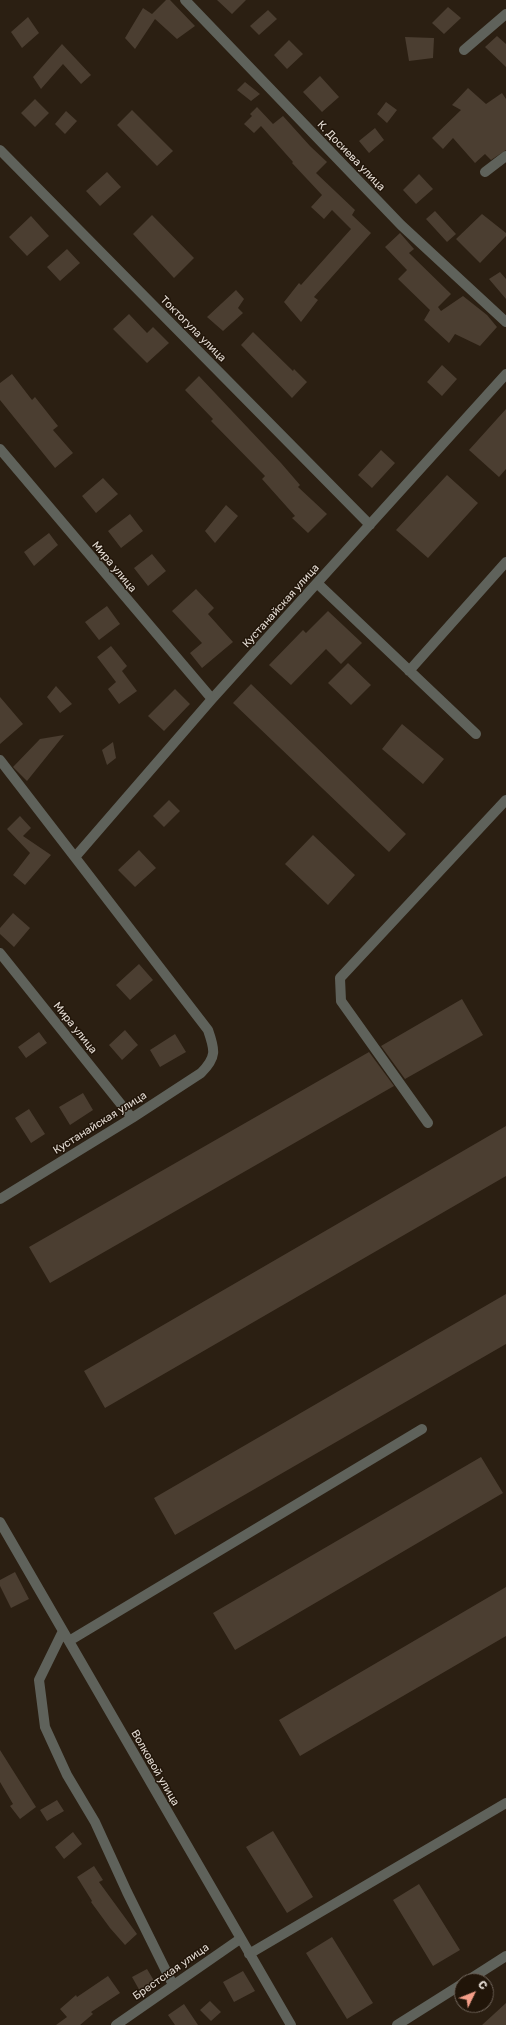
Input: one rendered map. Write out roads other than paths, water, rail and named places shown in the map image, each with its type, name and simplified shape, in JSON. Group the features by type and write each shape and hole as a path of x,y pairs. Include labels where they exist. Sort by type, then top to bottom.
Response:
{"street":[{"name":"К. Досиева улица","path":"184,0 401,226 506,322"},
{"path":"464,50 506,14"},
{"name":"Токтогула улица","path":"0,150 370,525"},
{"path":"485,172 506,156"},
{"name":"Кустанайская улица","path":"0,1199 132,1118 201,1073 209,1065 213,1056 214,1048 208,1030 76,856 212,699 506,374"},
{"name":"Мира улица","path":"0,449 212,699"},
{"path":"409,671 506,562"},
{"path":"317,584 476,734"},
{"path":"0,760 76,856"},
{"path":"428,1123 341,1002 340,978 506,800"},
{"name":"Мира улица","path":"0,953 132,1118"},
{"path":"69,1641 422,1429"},
{"name":"Волковой улица","path":"0,1522 291,2025"},
{"path":"63,1631 39,1680 45,1727 67,1775 95,1822 127,1892 174,1985"},
{"path":"249,1954 506,1803"},
{"name":"Брестская улица","path":"116,2025 240,1939"},
{"path":"479,1973 506,1956"},
{"path":"397,2025 454,1989"}]}
